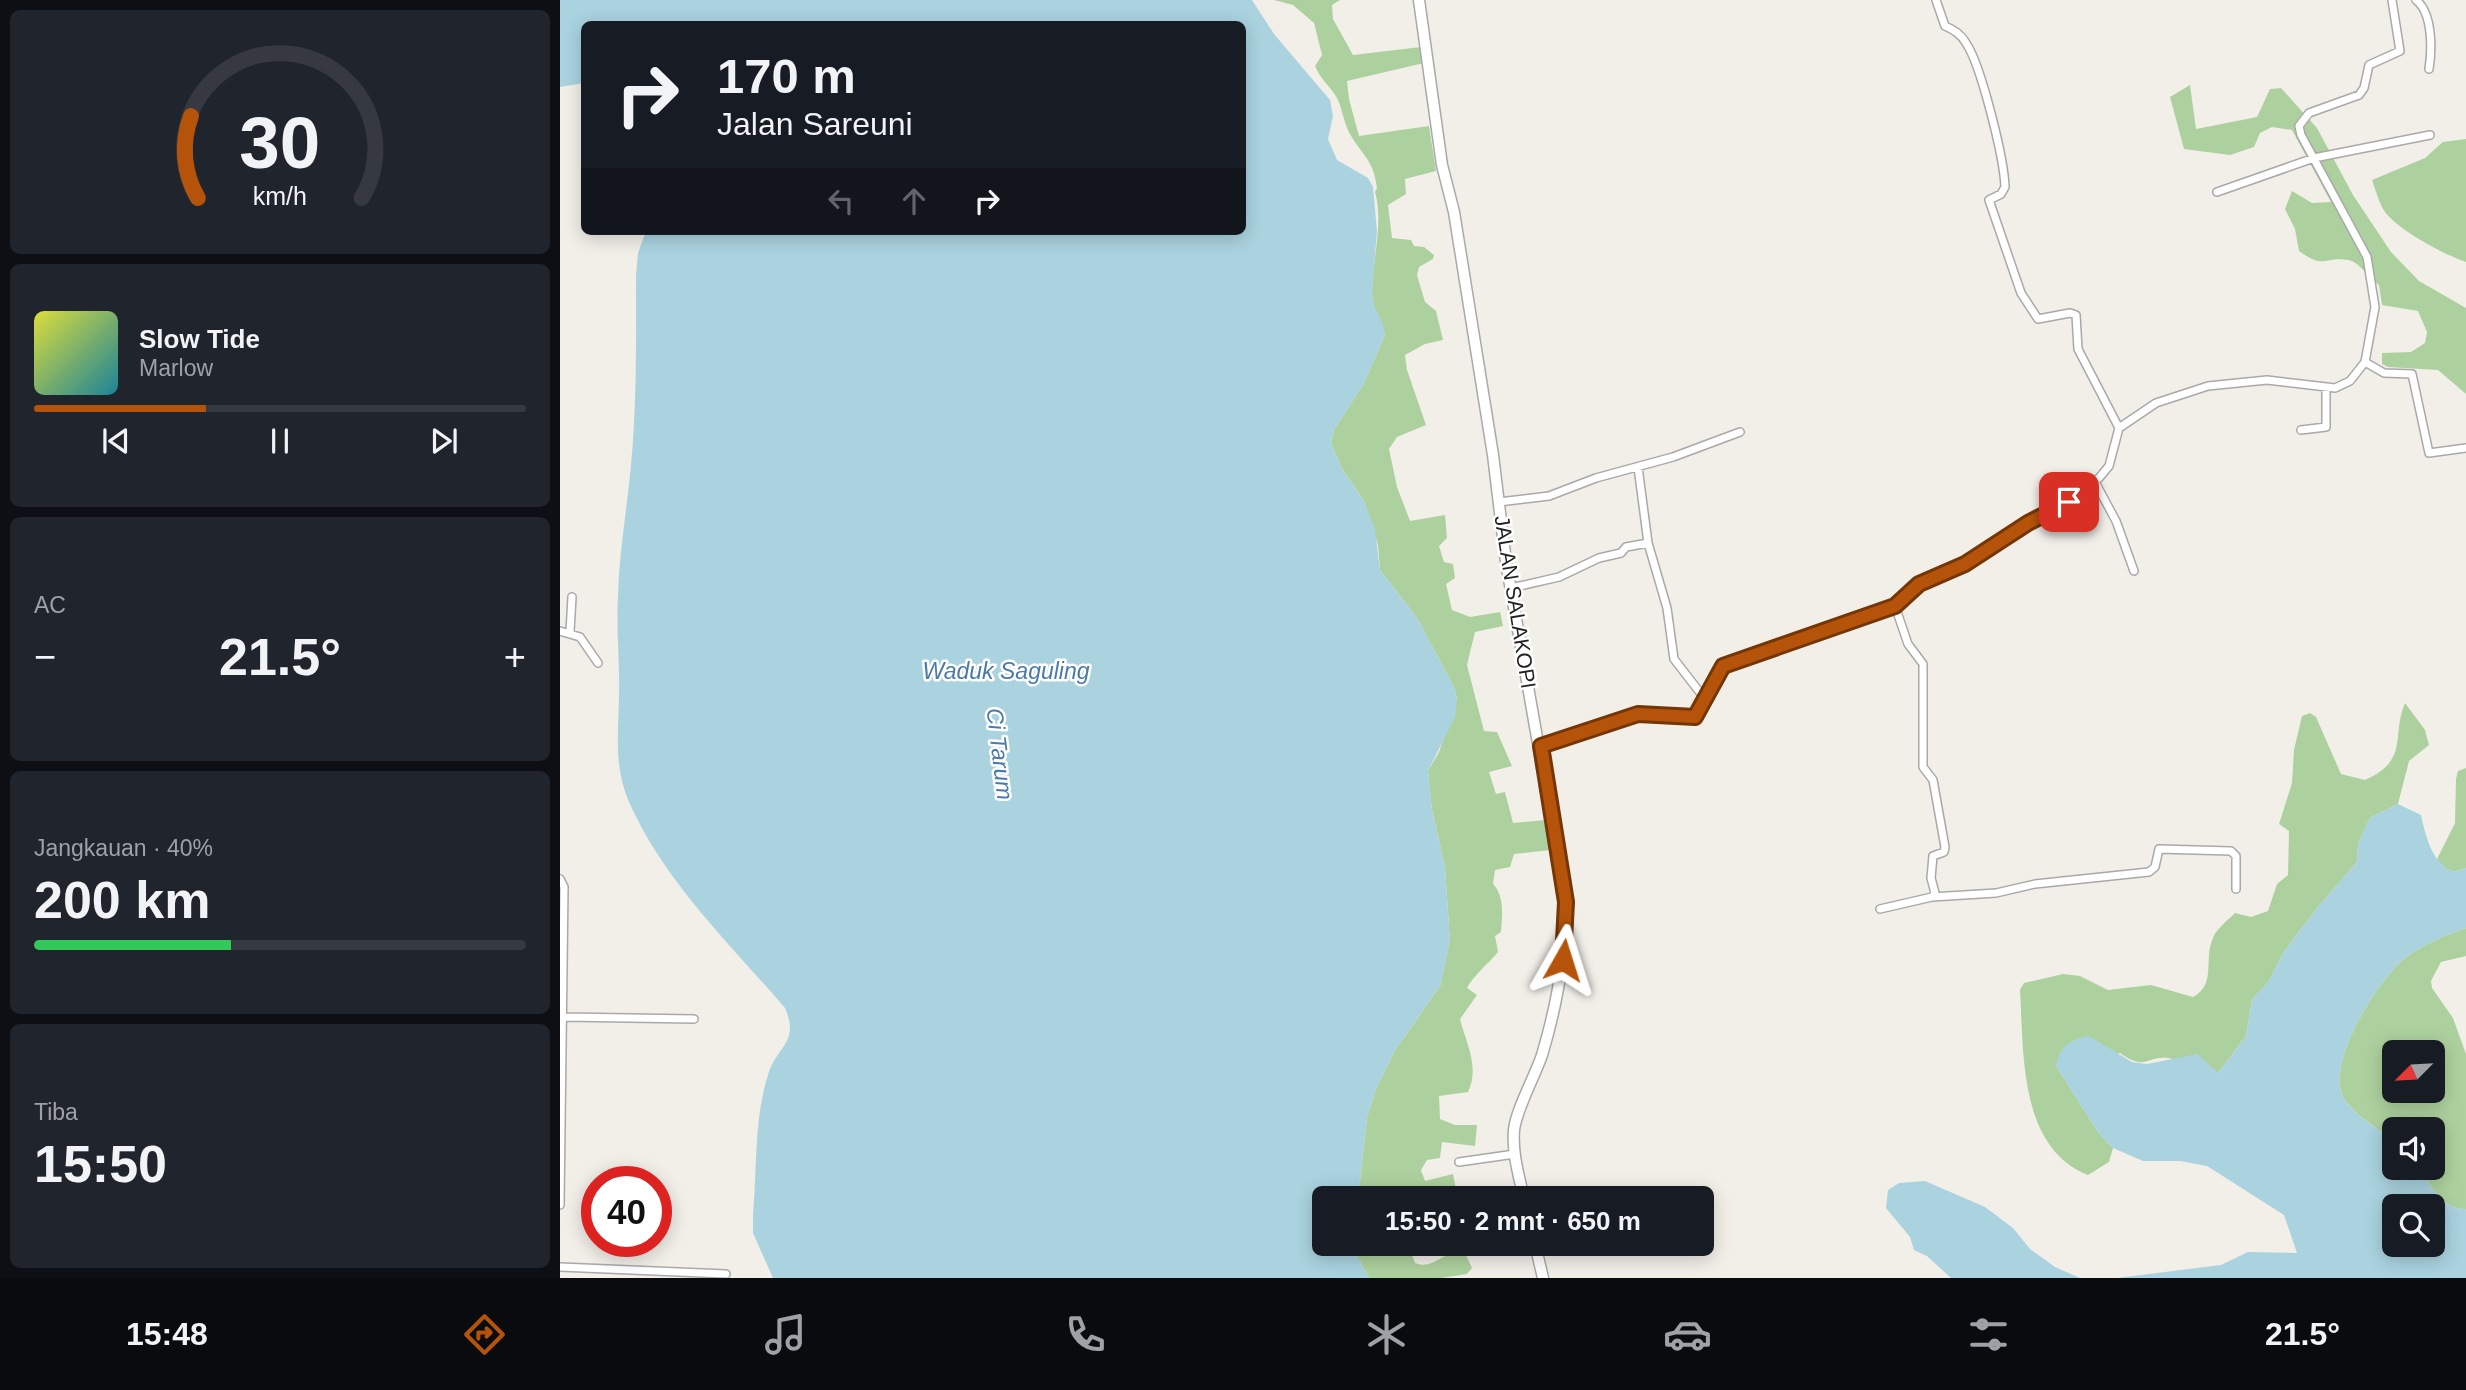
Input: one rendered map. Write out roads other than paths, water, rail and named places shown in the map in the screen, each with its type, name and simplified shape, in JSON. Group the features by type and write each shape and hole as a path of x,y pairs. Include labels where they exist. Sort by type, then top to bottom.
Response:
{"street":[{"name":"JALAN SALAKOPI","path":"1419,0 1511,588 1541,746 1566,902 1566,941 1542,1054 1516,1121 1515,1154 1521,1186"},
{"path":"1936,0 1945,26 1956,31 1968,44 1994,123 2005,187 2001,194 1989,200 2021,293 2038,320 2070,313 2077,315 2078,349 2119,428"},
{"path":"1541,746 1638,714 1695,717 1723,666 1895,606 1919,584 1979,557 2095,482 2109,466 2119,428 2156,403 2208,386 2267,380 2326,388 2350,381 2365,362 2375,307 2372,275 2360,240 2299,127 2304,116 2359,96 2364,88 2369,65 2400,51 2392,0"},
{"path":"2416,0 2420,4 2428,28 2431,49 2429,69"},
{"path":"2217,192 2314,158 2430,135"},
{"path":"2365,362 2384,373 2412,374 2429,453 2466,448"},
{"path":"2301,430 2326,428 2326,388"},
{"path":"1499,502 1549,496 1740,432"},
{"path":"1638,467 1648,543 1667,608 1674,659 1705,699"},
{"path":"2095,482 2116,521 2134,571"},
{"path":"1511,588 1559,577 1599,558 1621,552 1626,547 1648,543"},
{"path":"570,632 572,597"},
{"path":"1895,606 1908,644 1923,664 1923,767 1933,780 1945,847 1944,852 1933,856 1931,878 1935,893 1932,897"},
{"path":"560,631 580,637 598,663"},
{"path":"1880,909 1932,897 1996,892 2035,884 2149,872 2155,867 2159,849 2231,851 2236,856 2236,890"},
{"path":"560,879 564,887 565,1017 560,1205"},
{"path":"565,1017 694,1019"},
{"path":"1459,1162 1515,1154"},
{"path":"1538,1256 1543,1278"},
{"path":"560,1267 726,1274"}],"water":[{"name":"Waduk Saguling","path":"560,0 1252,0 1274,34 1330,100 1333,116 1328,139 1337,160 1368,178 1373,187 1377,231 1372,292 1374,306 1385,335 1364,383 1334,430 1331,443 1341,467 1364,501 1375,529 1380,570 1417,618 1454,687 1457,699 1455,717 1428,771 1432,810 1445,867 1450,941 1440,986 1394,1052 1376,1089 1367,1117 1359,1186 1312,1186 1312,1256 1357,1256 1369,1278 773,1278 753,1233 757,1144 760,1109 768,1075 789,1037 789,1020 785,1008 699,910 660,858 629,802 619,764 619,580 634,418 636,275 638,253 645,235 1246,235 1246,21 581,21 581,84 560,87"},
{"path":"2398,804 2421,815 2428,841 2440,863 2454,872 2466,868 2466,928 2411,954 2393,970 2356,1025 2341,1067 2340,1085 2350,1106 2382,1133 2382,1180 2426,1180 2438,1194 2382,1194 2382,1257 2445,1257 2445,1202 2466,1209 2466,1278 2117,1278 2221,1265 2248,1252 2297,1253 2284,1215 2207,1166 2180,1161 2143,1161 2113,1148 2098,1132 2056,1066 2060,1053 2071,1042 2089,1036 2132,1062 2147,1064 2197,1054 2218,1073 2246,1036 2252,1000 2269,981 2285,950 2357,862 2358,844 2370,818"},
{"path":"1925,1181 1985,1207 2013,1228 2030,1249 2055,1267 2080,1278 1951,1278 1927,1256 1914,1250 1910,1237 1886,1208 1888,1190 1899,1183"}],"water label":[{"name":"Ci Tarum","path":"1000,754"}]}
